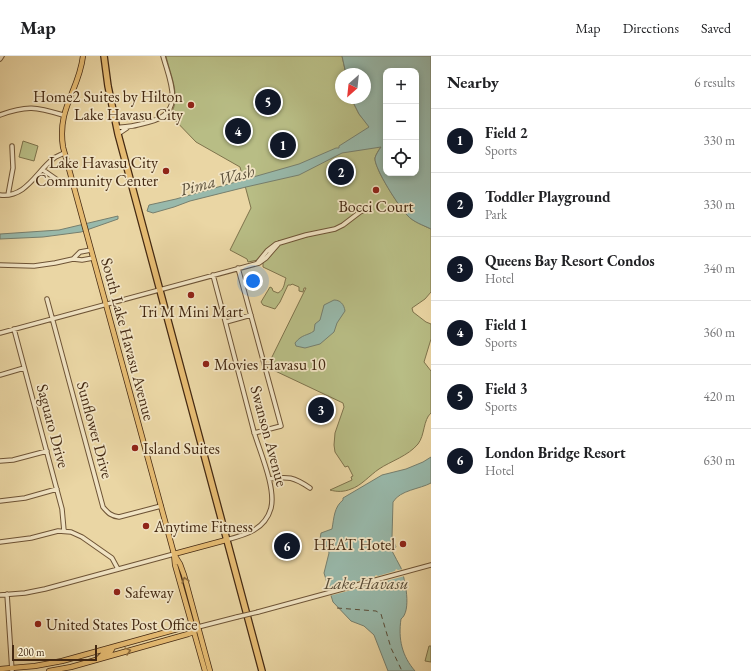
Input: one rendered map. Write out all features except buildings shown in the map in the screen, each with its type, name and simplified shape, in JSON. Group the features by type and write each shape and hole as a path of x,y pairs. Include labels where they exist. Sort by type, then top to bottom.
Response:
{"highway":[{"path":"104,56 116,127 158,289 262,671"}],"main road":[{"name":"South Lake Havasu Avenue","path":"83,56 80,72 64,115 62,134 64,153 174,554 175,565 194,628"},
{"name":"Swanson Avenue","path":"174,554 226,540"},
{"path":"0,669 11,670 62,661 157,635 194,628"},
{"path":"50,671 140,648 194,628"},
{"path":"194,628 205,671"},
{"path":"194,628 210,671"},
{"path":"140,648 141,643 153,639 157,635"},
{"path":"98,659 103,654 111,651 113,647"}],"street":[{"path":"116,127 127,128 159,120 170,110 173,100 173,93 163,56"},
{"path":"0,115 18,109 30,108 44,109 64,115"},
{"path":"118,134 127,128"},
{"path":"8,195 13,168 12,146"},
{"path":"0,195 8,195 27,186 53,158 64,153"},
{"path":"43,170 56,179"},
{"path":"0,333 257,263 267,251 279,243 306,235 335,229 368,208"},
{"path":"73,259 80,252 91,250"},
{"path":"0,265 34,266 73,259 82,260 93,258"},
{"path":"238,268 281,426 254,432"},
{"name":"Swanson Avenue","path":"213,275 254,432 272,490 270,511 258,528 249,533 226,540"},
{"name":"Sunflower Drive","path":"47,299 103,506 108,513 119,517 161,506"},
{"path":"226,322 251,316"},
{"name":"Saguaro Drive","path":"14,329 62,509 64,531"},
{"path":"0,375 24,368"},
{"path":"0,461 13,460 47,451"},
{"path":"268,480 288,477 298,480 310,488"},
{"path":"0,501 25,498 57,489"},
{"path":"0,542 31,538 55,532 64,531 74,533 112,558 118,569"},
{"name":"Swanson Avenue","path":"0,594 45,589 174,554"},
{"path":"194,628 431,565"},
{"path":"7,594 11,670"}],"green space":[{"path":"166,56 342,56 345,68 335,68 335,104 354,104 359,114 370,127 381,147 375,158 383,179 389,189 409,217 431,229 431,292 425,299 412,308 413,312 431,324 431,339 424,362 431,371 431,413 428,416 422,436 414,448 379,469 355,488 343,491 330,490 352,480 351,477 353,476 348,466 345,467 335,452 334,445 335,433 344,407 343,403 271,369 269,363 306,288 304,288 303,292 299,291 299,287 292,284 288,285 275,309 263,305 261,302 270,287 273,291 278,293 284,286 286,278 263,267 263,263 282,243 335,230 340,226 276,243 258,260 248,262 247,259 230,250 251,208 240,167 196,142 170,115 175,101 172,78"},
{"path":"23,141 38,146 34,161 19,157"},
{"path":"429,646 431,646 431,662 425,661"}],"water":[{"path":"342,56 431,56 431,229 409,217 398,204 378,170 375,157 381,147 342,153 299,175 190,201 153,213 147,211 149,205 176,199 299,164 339,148 339,146 369,127 359,114 354,104 371,104 371,68 345,68"},
{"path":"118,216 118,219 81,232 43,237 0,239 0,234 59,230"},
{"path":"334,300 338,301 344,306 345,311 337,323 334,332 320,344 305,348 296,346 295,343 300,338 314,331 315,324 320,320 324,305"},
{"name":"Lake Havasu","path":"431,457 431,483 405,492 393,502 392,537 396,547 392,551 401,568 407,595 406,609 401,619 400,633 404,653 415,671 388,671 374,635 364,626 351,621 333,602 324,573 329,553 328,548 320,539 321,533 332,529 336,509 343,498 382,475 406,469"}],"pier":[{"path":"396,569 403,569 405,576 329,596 327,589 333,586 335,587 354,581 356,582 374,577 376,575 378,576 395,571"}],"ferry route":[{"path":"337,608 376,611 381,614 391,648 402,671"}],"place":[{"name":"Field 3","path":"268,102"},
{"name":"Home2 Suites by Hilton Lake Havasu City","path":"191,105"},
{"name":"Field 1","path":"238,131"},
{"name":"Field 2","path":"283,145"},
{"name":"Lake Havasu City Community Center","path":"166,171"},
{"name":"Toddler Playground","path":"341,172"},
{"name":"Bocci Court","path":"376,190"},
{"name":"Tri M Mini Mart","path":"191,295"},
{"name":"Movies Havasu 10","path":"206,364"},
{"name":"Queens Bay Resort Condos","path":"321,410"},
{"name":"Island Suites","path":"135,448"},
{"name":"Anytime Fitness","path":"146,526"},
{"name":"HEAT Hotel","path":"403,544"},
{"name":"London Bridge Resort","path":"287,546"},
{"name":"Safeway","path":"117,592"},
{"name":"United States Post Office","path":"38,624"}],"water label":[{"name":"Pima Wash","path":"217,180"}]}
